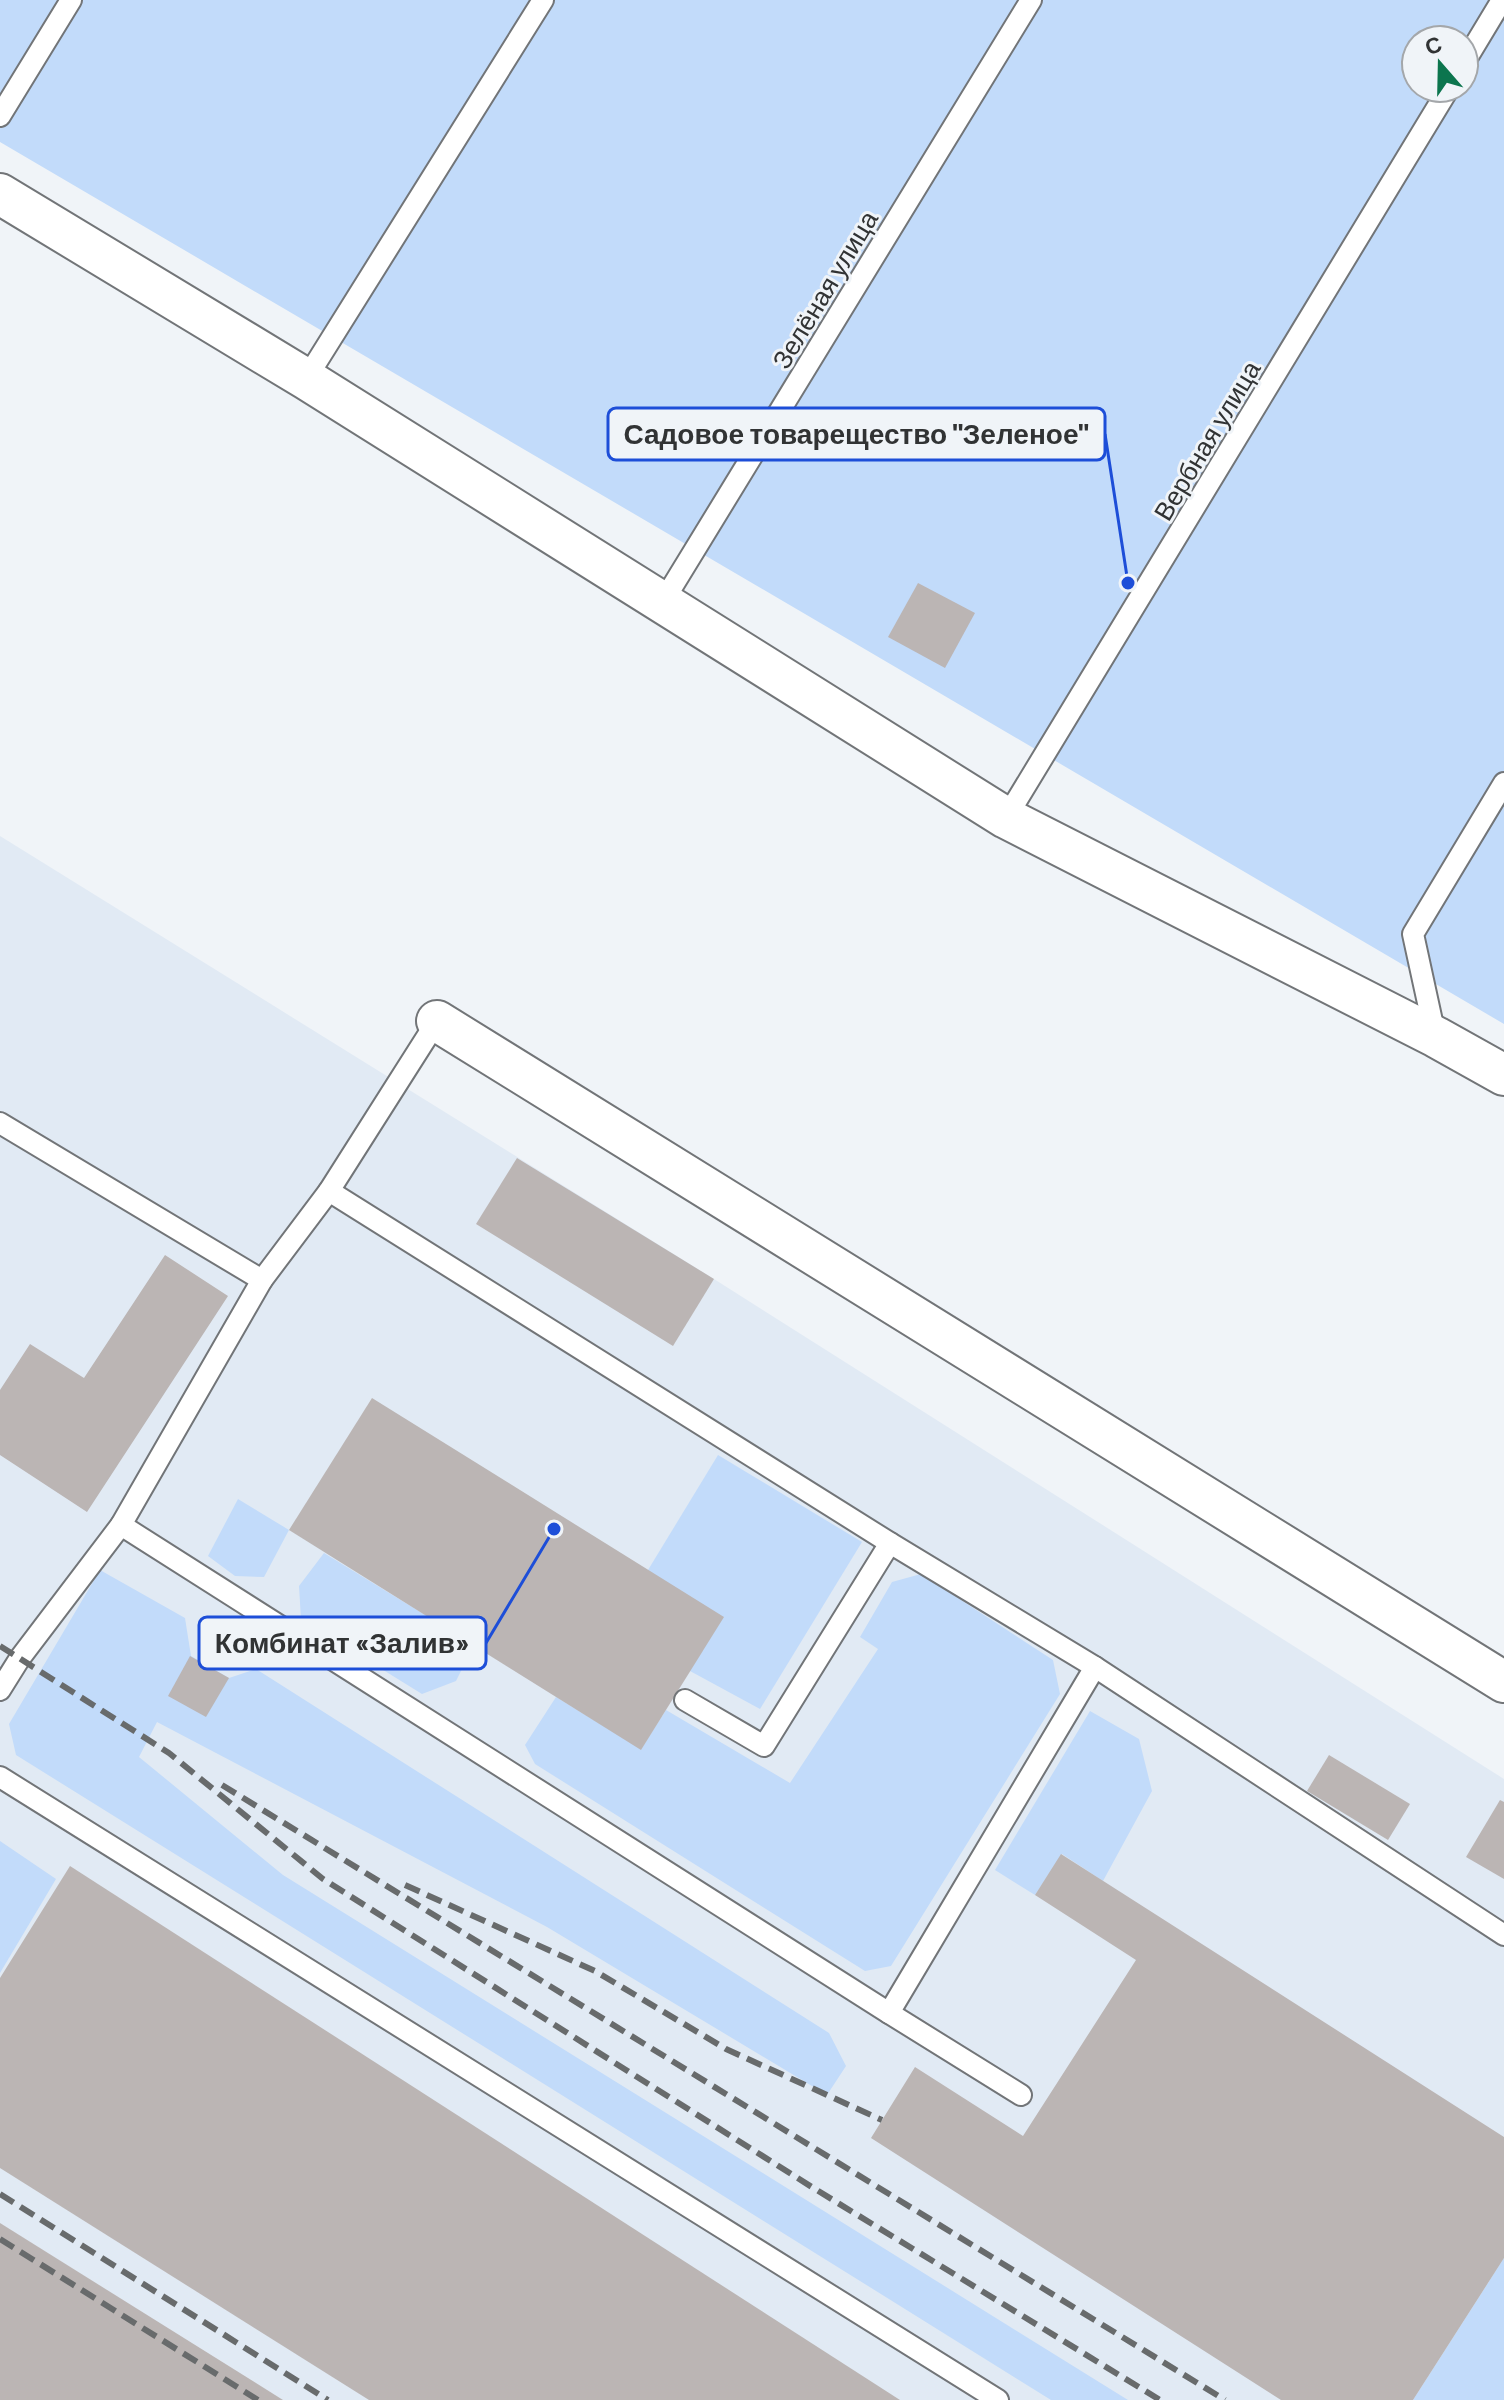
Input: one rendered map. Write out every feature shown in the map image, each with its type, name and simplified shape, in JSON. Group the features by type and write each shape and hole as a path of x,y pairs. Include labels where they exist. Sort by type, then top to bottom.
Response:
{"street":[{"path":"0,194 306,379 661,605 1006,818 1436,1037 1504,1075"},
{"path":"437,1021 1504,1682"}],"lane":[{"path":"0,116 71,0"},
{"path":"306,379 543,0"},
{"name":"Зелёная улица","path":"661,605 1031,0"},
{"path":"1480,36 1502,0"},
{"name":"Вербная улица","path":"1006,818 1439,104"},
{"path":"1436,1037 1413,934 1504,783"},
{"path":"0,1690 20,1658 121,1525 262,1280 329,1191 437,1021"},
{"path":"0,1123 262,1280"},
{"path":"329,1191 890,1543 1095,1667 1504,1935"},
{"path":"121,1525 1021,2095"},
{"path":"685,1700 764,1746 890,1543"},
{"path":"889,2013 1095,1667"},
{"path":"0,1777 998,2400"}],"shaded area":[{"path":"0,0 1504,0 1504,1024 0,142"},
{"path":"0,836 714,1279 1504,1779 1504,2400 0,2400"},
{"path":"718,1455 862,1542 760,1709 690,1671 648,1570"},
{"path":"238,1499 289,1530 264,1577 235,1576 208,1556"},
{"path":"324,1553 474,1645 456,1681 422,1694 301,1619 299,1586"},
{"path":"100,1570 185,1618 191,1656 229,1678 256,1669 829,2033 846,2066 827,2095 547,1927 157,1722 139,1757 283,1875 1128,2400 1051,2400 16,1755 9,1724"},
{"path":"921,1574 1053,1660 1060,1694 891,1966 865,1971 535,1764 525,1745 556,1697 641,1749 666,1710 790,1783 878,1649 860,1637 892,1582"},
{"path":"1090,1711 1139,1739 1152,1791 1103,1881 1062,1854 1035,1895 995,1870"},
{"path":"0,1841 56,1879 0,1973"},
{"path":"1504,2258 1504,2400 1413,2400"}],"building":[{"path":"918,583 975,613 945,668 888,637"},
{"path":"517,1158 714,1279 673,1346 476,1224"},
{"path":"165,1255 228,1296 87,1512 0,1455 0,1390 30,1344 84,1378"},
{"path":"372,1398 724,1617 641,1750 289,1530"},
{"path":"190,1656 229,1678 206,1717 168,1696"},
{"path":"1329,1755 1410,1804 1388,1840 1307,1791"},
{"path":"1500,1800 1504,1802 1504,1879 1466,1857"},
{"path":"1061,1854 1504,2137 1504,2258 1413,2400 1281,2400 871,2138 915,2067 1023,2136 1136,1960 1035,1895"},
{"path":"70,1866 900,2400 369,2400 0,2168 0,1978"},
{"path":"0,2223 283,2400 0,2400"}],"railway":[{"path":"0,1646 169,1753 323,1879 815,2189 1160,2400"},
{"path":"222,1785 1225,2400"},
{"path":"405,1885 595,1971 726,2049 882,2120"},
{"path":"0,2194 328,2400"},
{"path":"0,2239 258,2400"}],"place":[{"name":"Садовое товарещество \"Зеленое\"","path":"1128,583"},
{"name":"Комбинат «Залив»","path":"554,1529"}]}
